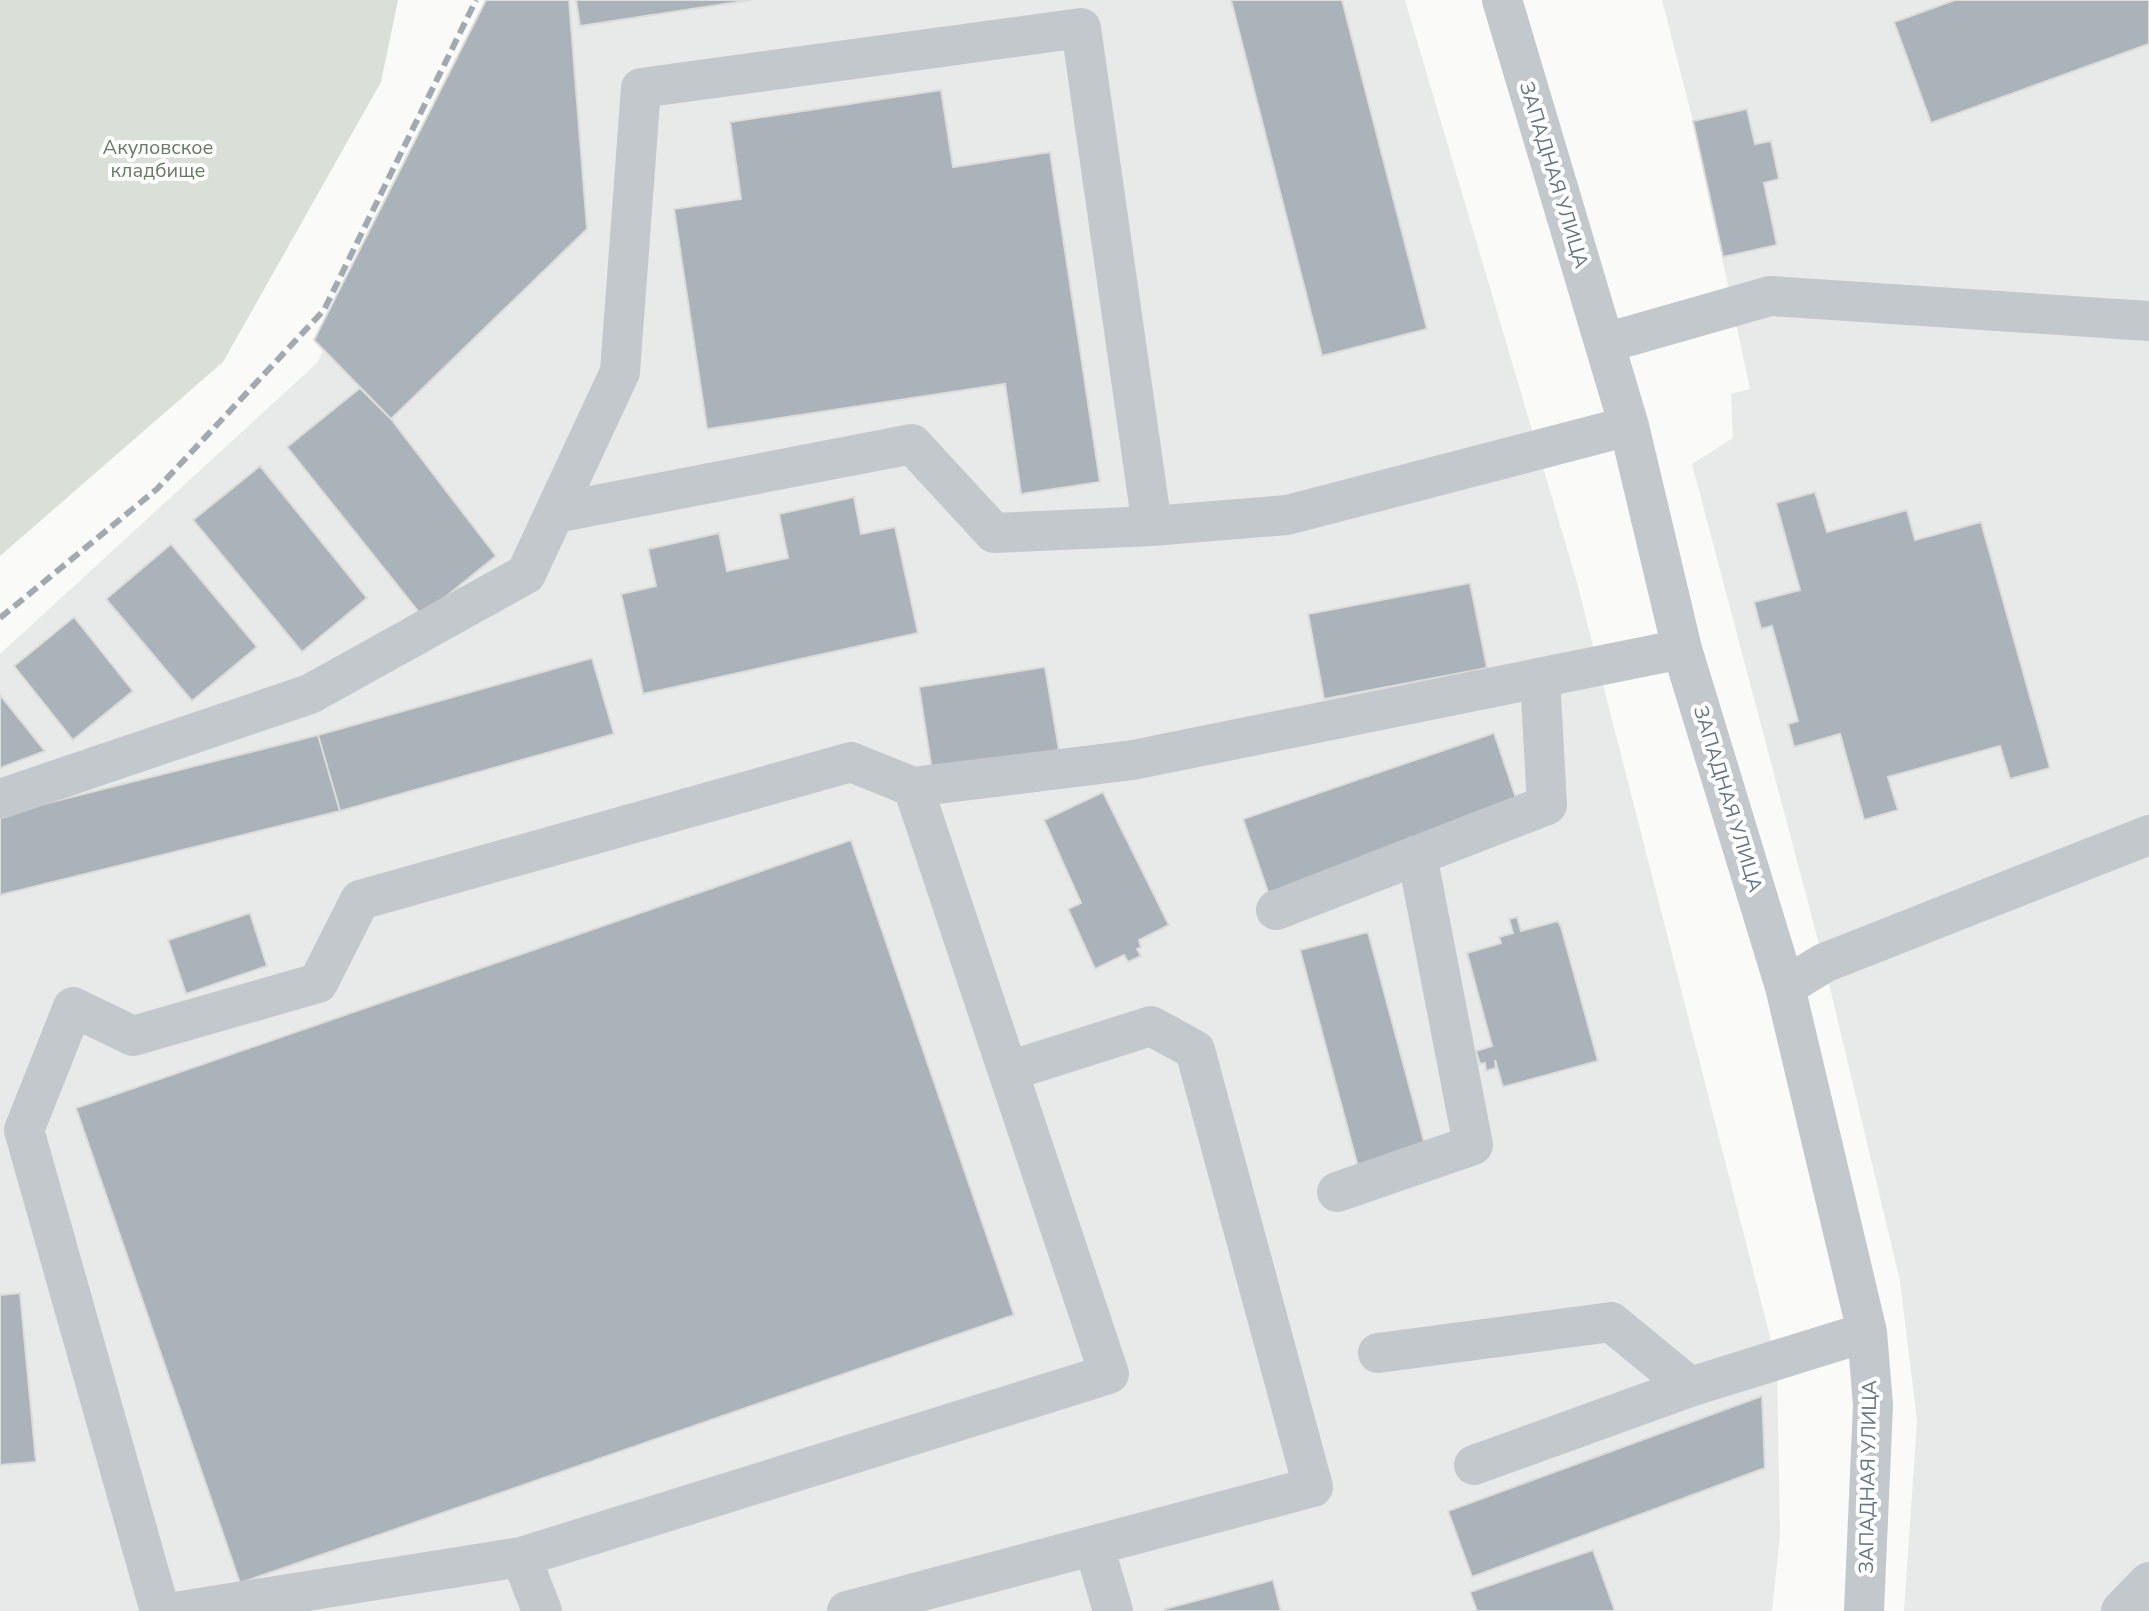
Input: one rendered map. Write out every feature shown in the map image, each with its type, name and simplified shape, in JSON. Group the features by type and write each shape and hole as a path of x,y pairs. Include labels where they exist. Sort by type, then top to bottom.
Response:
{"street":[{"name":"ЗАПАДНАЯ УЛИЦА","path":"1502,0 1629,426 1682,649 1785,987 1867,1332 1873,1405 1864,1611"},
{"path":"0,799 310,694 526,574 620,372 641,88 1081,28 1152,526"},
{"path":"1605,343 1770,296 2149,321"},
{"path":"555,513 912,444 994,533 1152,526 1287,515 1629,426"},
{"path":"160,1611 24,1130 73,1007 133,1036 318,983 360,900 851,762 913,787 1133,760 1682,649"},
{"path":"1276,910 1547,805 1540,678"},
{"path":"181,1611 521,1557 1109,1374 913,787"},
{"path":"1785,987 1824,963 2149,835"},
{"path":"1337,1192 1473,1145 1417,855"},
{"path":"847,1611 1313,1487 1195,1050 1151,1026 1009,1071"},
{"path":"1378,1353 1611,1322 1690,1387"},
{"path":"1474,1465 1690,1387 1867,1332"},
{"path":"1094,1546 1113,1611"},
{"path":"521,1557 542,1611"},
{"path":"2121,1611 2149,1582"}],"shaded area":[{"path":"499,0 1405,0 1576,579 1777,1364 1780,1536 1772,1611 0,1611 0,654 317,363"},
{"path":"1662,0 2149,0 2149,1611 1904,1611 1917,1421 1900,1281 1824,963 1692,464 1733,438 1731,394 1750,389 1693,121"}],"green space":[{"name":"Акуловское кладбище","path":"0,0 398,0 381,82 223,362 0,556"}],"building":[{"path":"486,0 569,0 587,229 391,419 314,340"},
{"path":"576,0 751,0 580,26"},
{"path":"1231,0 1342,0 1427,329 1322,356"},
{"path":"1955,0 2149,0 2149,44 1931,123 1894,22"},
{"path":"941,90 953,167 1050,152 1100,482 1021,494 1005,384 707,429 674,209 741,199 730,122"},
{"path":"1747,109 1755,144 1771,141 1779,179 1764,183 1777,245 1723,257 1693,121"},
{"path":"360,388 391,419 496,556 422,616 287,447"},
{"path":"260,466 367,598 302,652 193,520"},
{"path":"1815,492 1827,532 1907,510 1915,540 1981,522 2050,768 2010,779 2000,746 1888,777 1898,810 1864,820 1840,734 1794,747 1788,724 1798,721 1772,626 1761,629 1754,602 1800,590 1776,503"},
{"path":"854,497 861,534 895,527 918,633 643,694 621,594 656,586 648,549 719,533 727,571 788,558 779,514"},
{"path":"171,544 257,647 192,701 106,599"},
{"path":"1470,583 1487,668 1324,699 1308,614"},
{"path":"74,617 133,691 73,740 14,666"},
{"path":"592,658 614,734 340,811 318,735"},
{"path":"1045,667 1059,750 932,771 919,687"},
{"path":"0,695 45,751 0,768"},
{"path":"1494,733 1520,810 1269,895 1243,819"},
{"path":"318,735 340,811 0,895 0,815"},
{"path":"1103,792 1169,925 1139,940 1141,947 1137,949 1141,956 1128,962 1124,955 1095,969 1068,909 1081,903 1044,820"},
{"path":"851,840 1014,1315 240,1583 76,1108"},
{"path":"250,913 267,966 186,994 168,940"},
{"path":"1517,917 1521,931 1558,921 1598,1061 1503,1087 1495,1060 1496,1068 1486,1071 1485,1063 1480,1064 1476,1051 1492,1046 1467,953 1501,943 1499,937 1513,933 1509,919"},
{"path":"1368,932 1426,1149 1358,1167 1300,950"},
{"path":"20,1293 36,1462 0,1465 0,1295"},
{"path":"1762,1396 1765,1468 1472,1577 1448,1511"},
{"path":"1593,1550 1615,1611 1477,1611 1470,1592"},
{"path":"1273,1580 1281,1611 1165,1611 1165,1609"}],"railway":[{"path":"0,618 157,489 324,310 476,0"}]}
